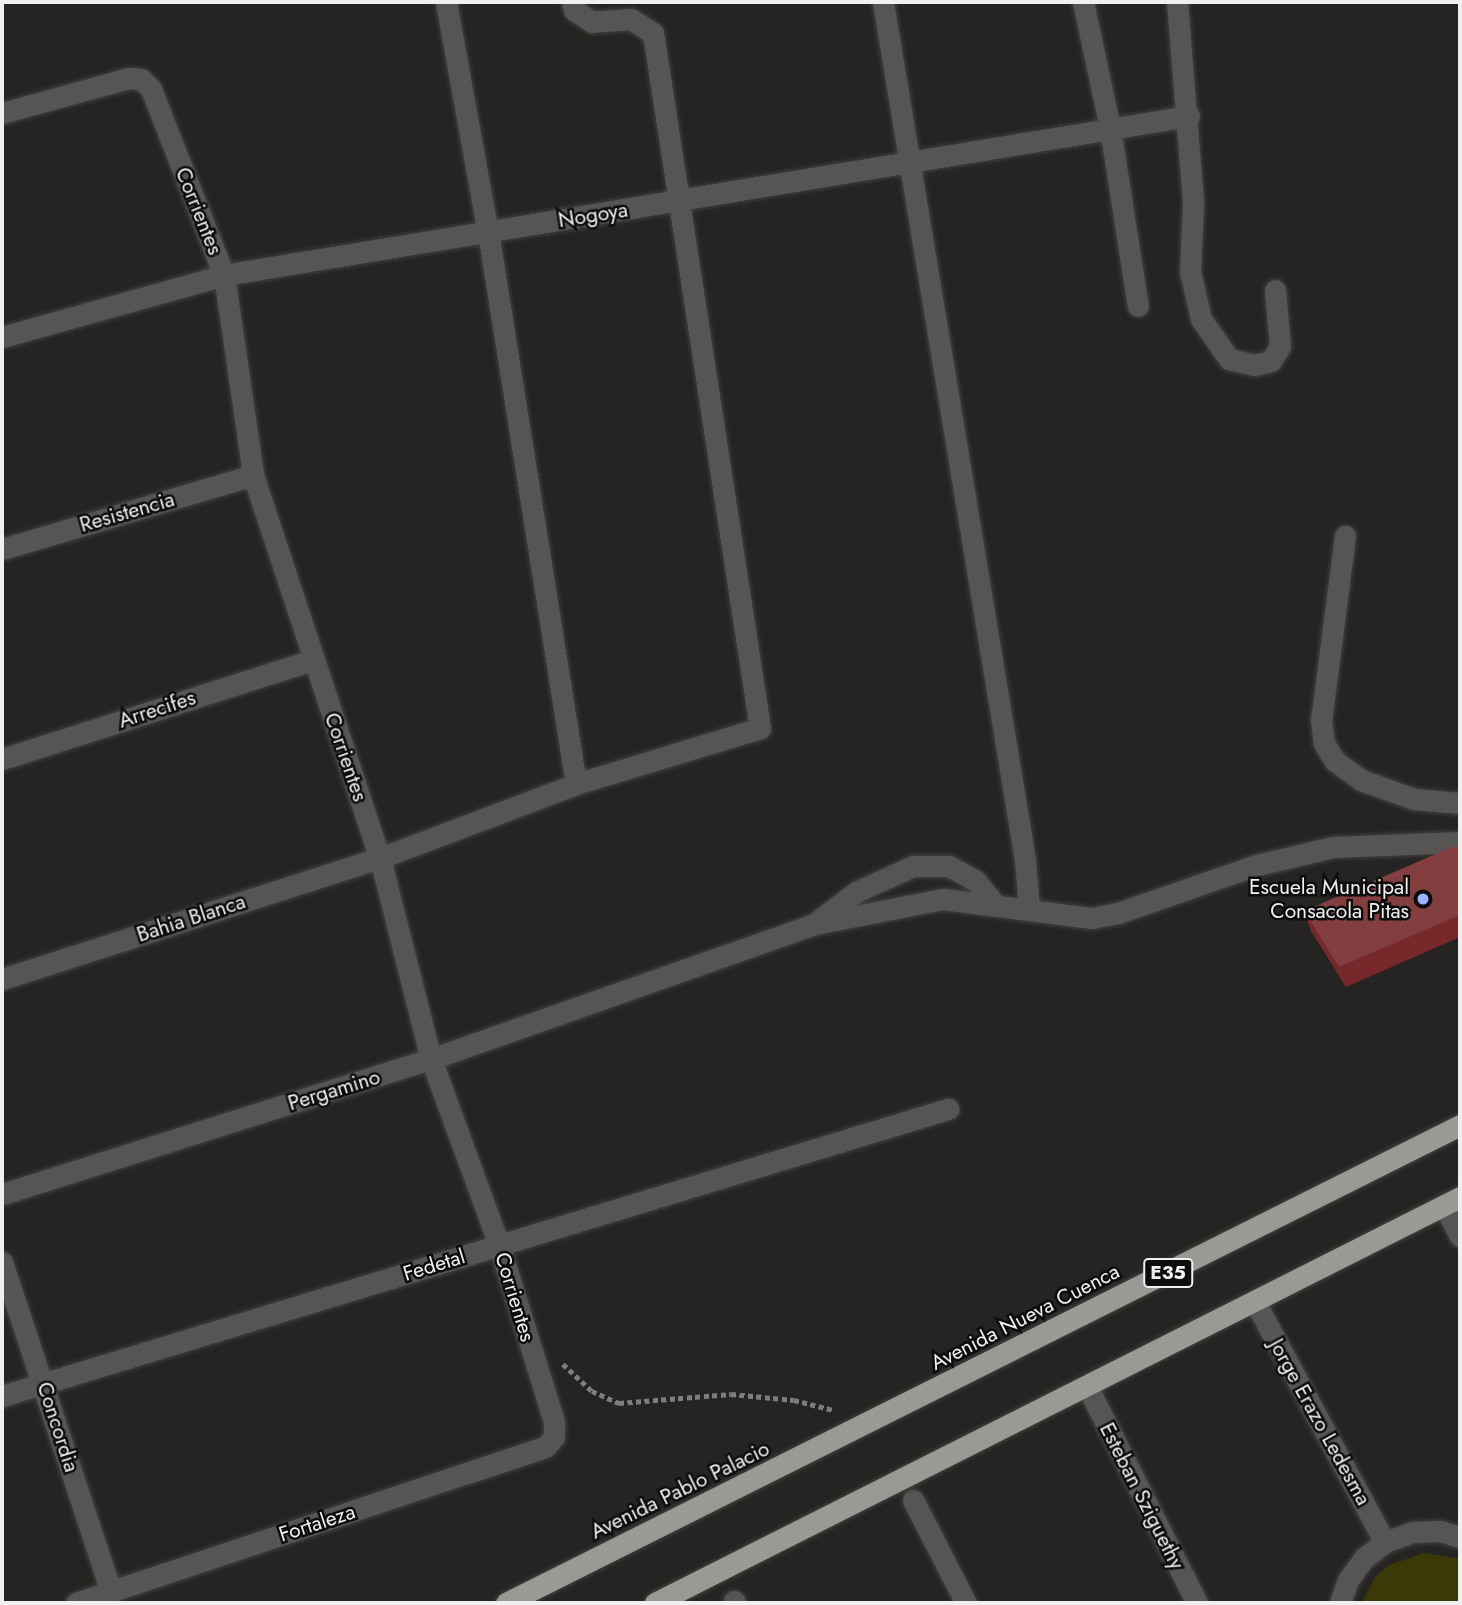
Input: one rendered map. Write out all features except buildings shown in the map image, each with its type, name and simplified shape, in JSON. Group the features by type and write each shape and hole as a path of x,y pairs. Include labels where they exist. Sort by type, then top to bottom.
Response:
{"highway":[{"name":"Avenida Nueva Cuenca","path":"875,1420 1460,1125"},
{"path":"655,1603 900,1476 1088,1388 1452,1201"},
{"name":"Avenida Pablo Palacio","path":"506,1603 875,1420"}],"street":[{"path":"446,2 488,232 576,784"},
{"path":"572,2 574,10 592,22 631,19 653,33 680,201"},
{"path":"883,2 1025,860 1029,909"},
{"path":"1083,2 1110,128 1138,306"},
{"path":"1177,2 1189,116 1193,203 1191,271 1202,319 1229,359 1254,365 1271,360 1280,346 1275,290"},
{"name":"Corrientes","path":"2,113 129,78 141,79 151,89 224,275 253,475 380,858 431,1059 499,1245 555,1422 554,1437"},
{"name":"Nogoya","path":"2,337 224,275 908,165 1189,116"},
{"name":"Bahia Blanca","path":"2,979 380,858 576,784 760,728 680,201"},
{"name":"Resistencia","path":"2,549 253,475"},
{"path":"1345,536 1321,720 1324,743 1335,761 1361,780 1414,799 1460,803"},
{"name":"Arrecifes","path":"2,759 313,660"},
{"path":"815,924 943,899 994,902 1092,918 1118,913 1257,864 1333,847 1460,842"},
{"path":"815,924 856,892 913,866 949,866 976,881 994,902"},
{"name":"Pergamino","path":"2,1194 431,1059 815,924"},
{"name":"Fedetal","path":"2,1396 44,1381 948,1109"},
{"path":"1452,1201 1460,1236"},
{"name":"Concordia","path":"2,1262 44,1381 111,1592"},
{"name":"Jorge Erazo Ledesma","path":"1255,1302 1385,1542"},
{"name":"Esteban Sziguethy","path":"1088,1388 1197,1603"},
{"name":"Fortaleza","path":"76,1603 545,1447 554,1437"},
{"path":"913,1500 967,1603"},
{"path":"1340,1603 1348,1580 1364,1558 1385,1542 1412,1532 1440,1531 1460,1537"}],"path":[{"path":"526,1331 592,1391 619,1403 731,1394 794,1400 875,1420"}],"shaded area":[{"path":"1424,1553 1460,1559 1460,1603 1362,1603 1375,1577 1389,1565"}],"place":[{"name":"Escuela Municipal Consacola Pitas","path":"1423,899"}]}
